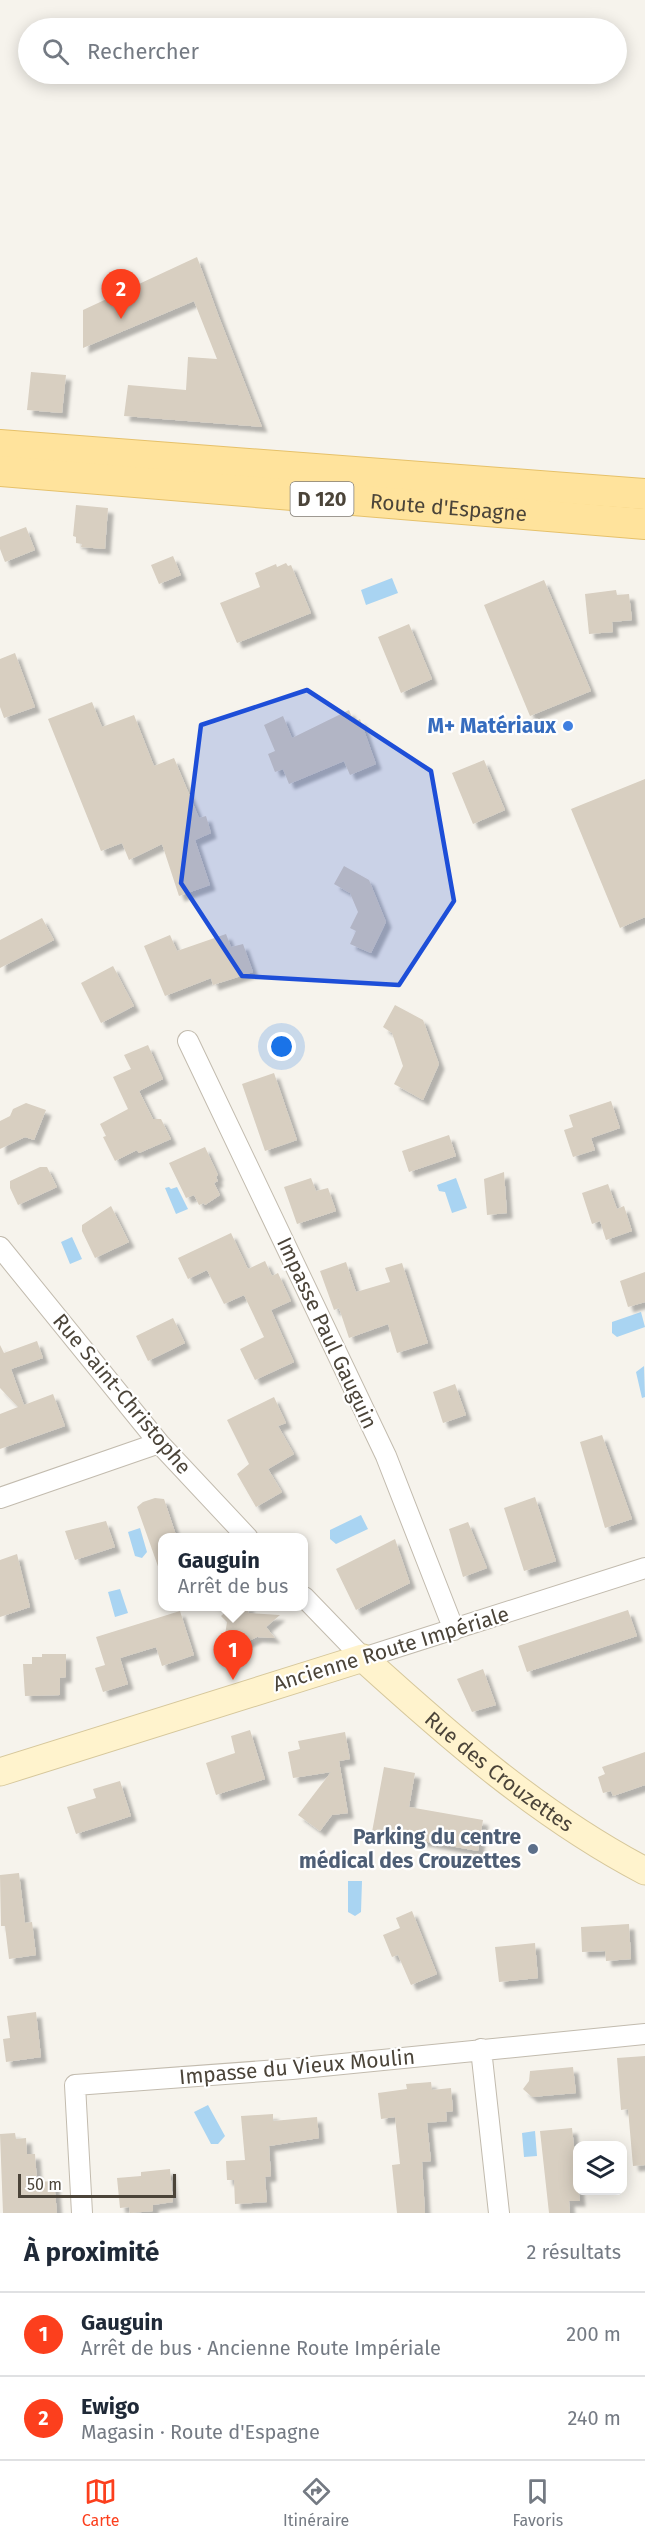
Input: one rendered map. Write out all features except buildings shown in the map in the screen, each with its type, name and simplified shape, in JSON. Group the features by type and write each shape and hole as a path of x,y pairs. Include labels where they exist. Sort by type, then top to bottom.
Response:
{"main road":[{"name":"Route d'Espagne","path":"0,445 645,494"},
{"name":"Route d'Espagne","path":"0,471 645,524"}],"street":[{"name":"Impasse Paul Gauguin","path":"188,1041 386,1456 454,1630"},
{"name":"Rue Saint-Christophe","path":"0,1247 159,1443 243,1533"},
{"path":"0,1498 159,1443"},
{"name":"Ancienne Route Impériale","path":"0,1772 645,1568"},
{"path":"308,1602 363,1658"},
{"name":"Rue des Crouzettes","path":"363,1658 467,1750 529,1799 645,1871"},
{"name":"Impasse du Vieux Moulin","path":"82,2213 75,2085 292,2069 645,2034"},
{"path":"481,2049 499,2213"}],"highlighted area":[{"path":"307,690 431,771 454,901 399,985 242,976 181,883 201,725"}],"water":[{"path":"392,578 398,593 366,605 361,590"},
{"path":"456,1178 467,1208 452,1213 445,1192 439,1191 437,1185"},
{"path":"177,1187 188,1209 176,1214 165,1188 171,1189"},
{"path":"72,1237 82,1259 70,1264 61,1242"},
{"path":"641,1312 645,1327 617,1337 612,1333 612,1322"},
{"path":"644,1366 645,1397 642,1398 636,1372"},
{"path":"361,1515 368,1529 336,1544 330,1539 330,1530"},
{"path":"140,1528 147,1552 142,1558 135,1556 128,1532"},
{"path":"120,1589 128,1613 115,1617 108,1592"},
{"path":"348,1881 362,1881 361,1912 355,1916 348,1912"},
{"path":"208,2105 225,2136 218,2144 211,2144 194,2112"},
{"path":"535,2131 537,2156 524,2157 522,2133"}],"place":[{"name":"Ewigo","path":"121,319"},
{"name":"M+ Matériaux","path":"568,726"},
{"name":"Gauguin","path":"233,1680"},
{"name":"Parking du centre médical des Crouzettes","path":"533,1849"}]}
